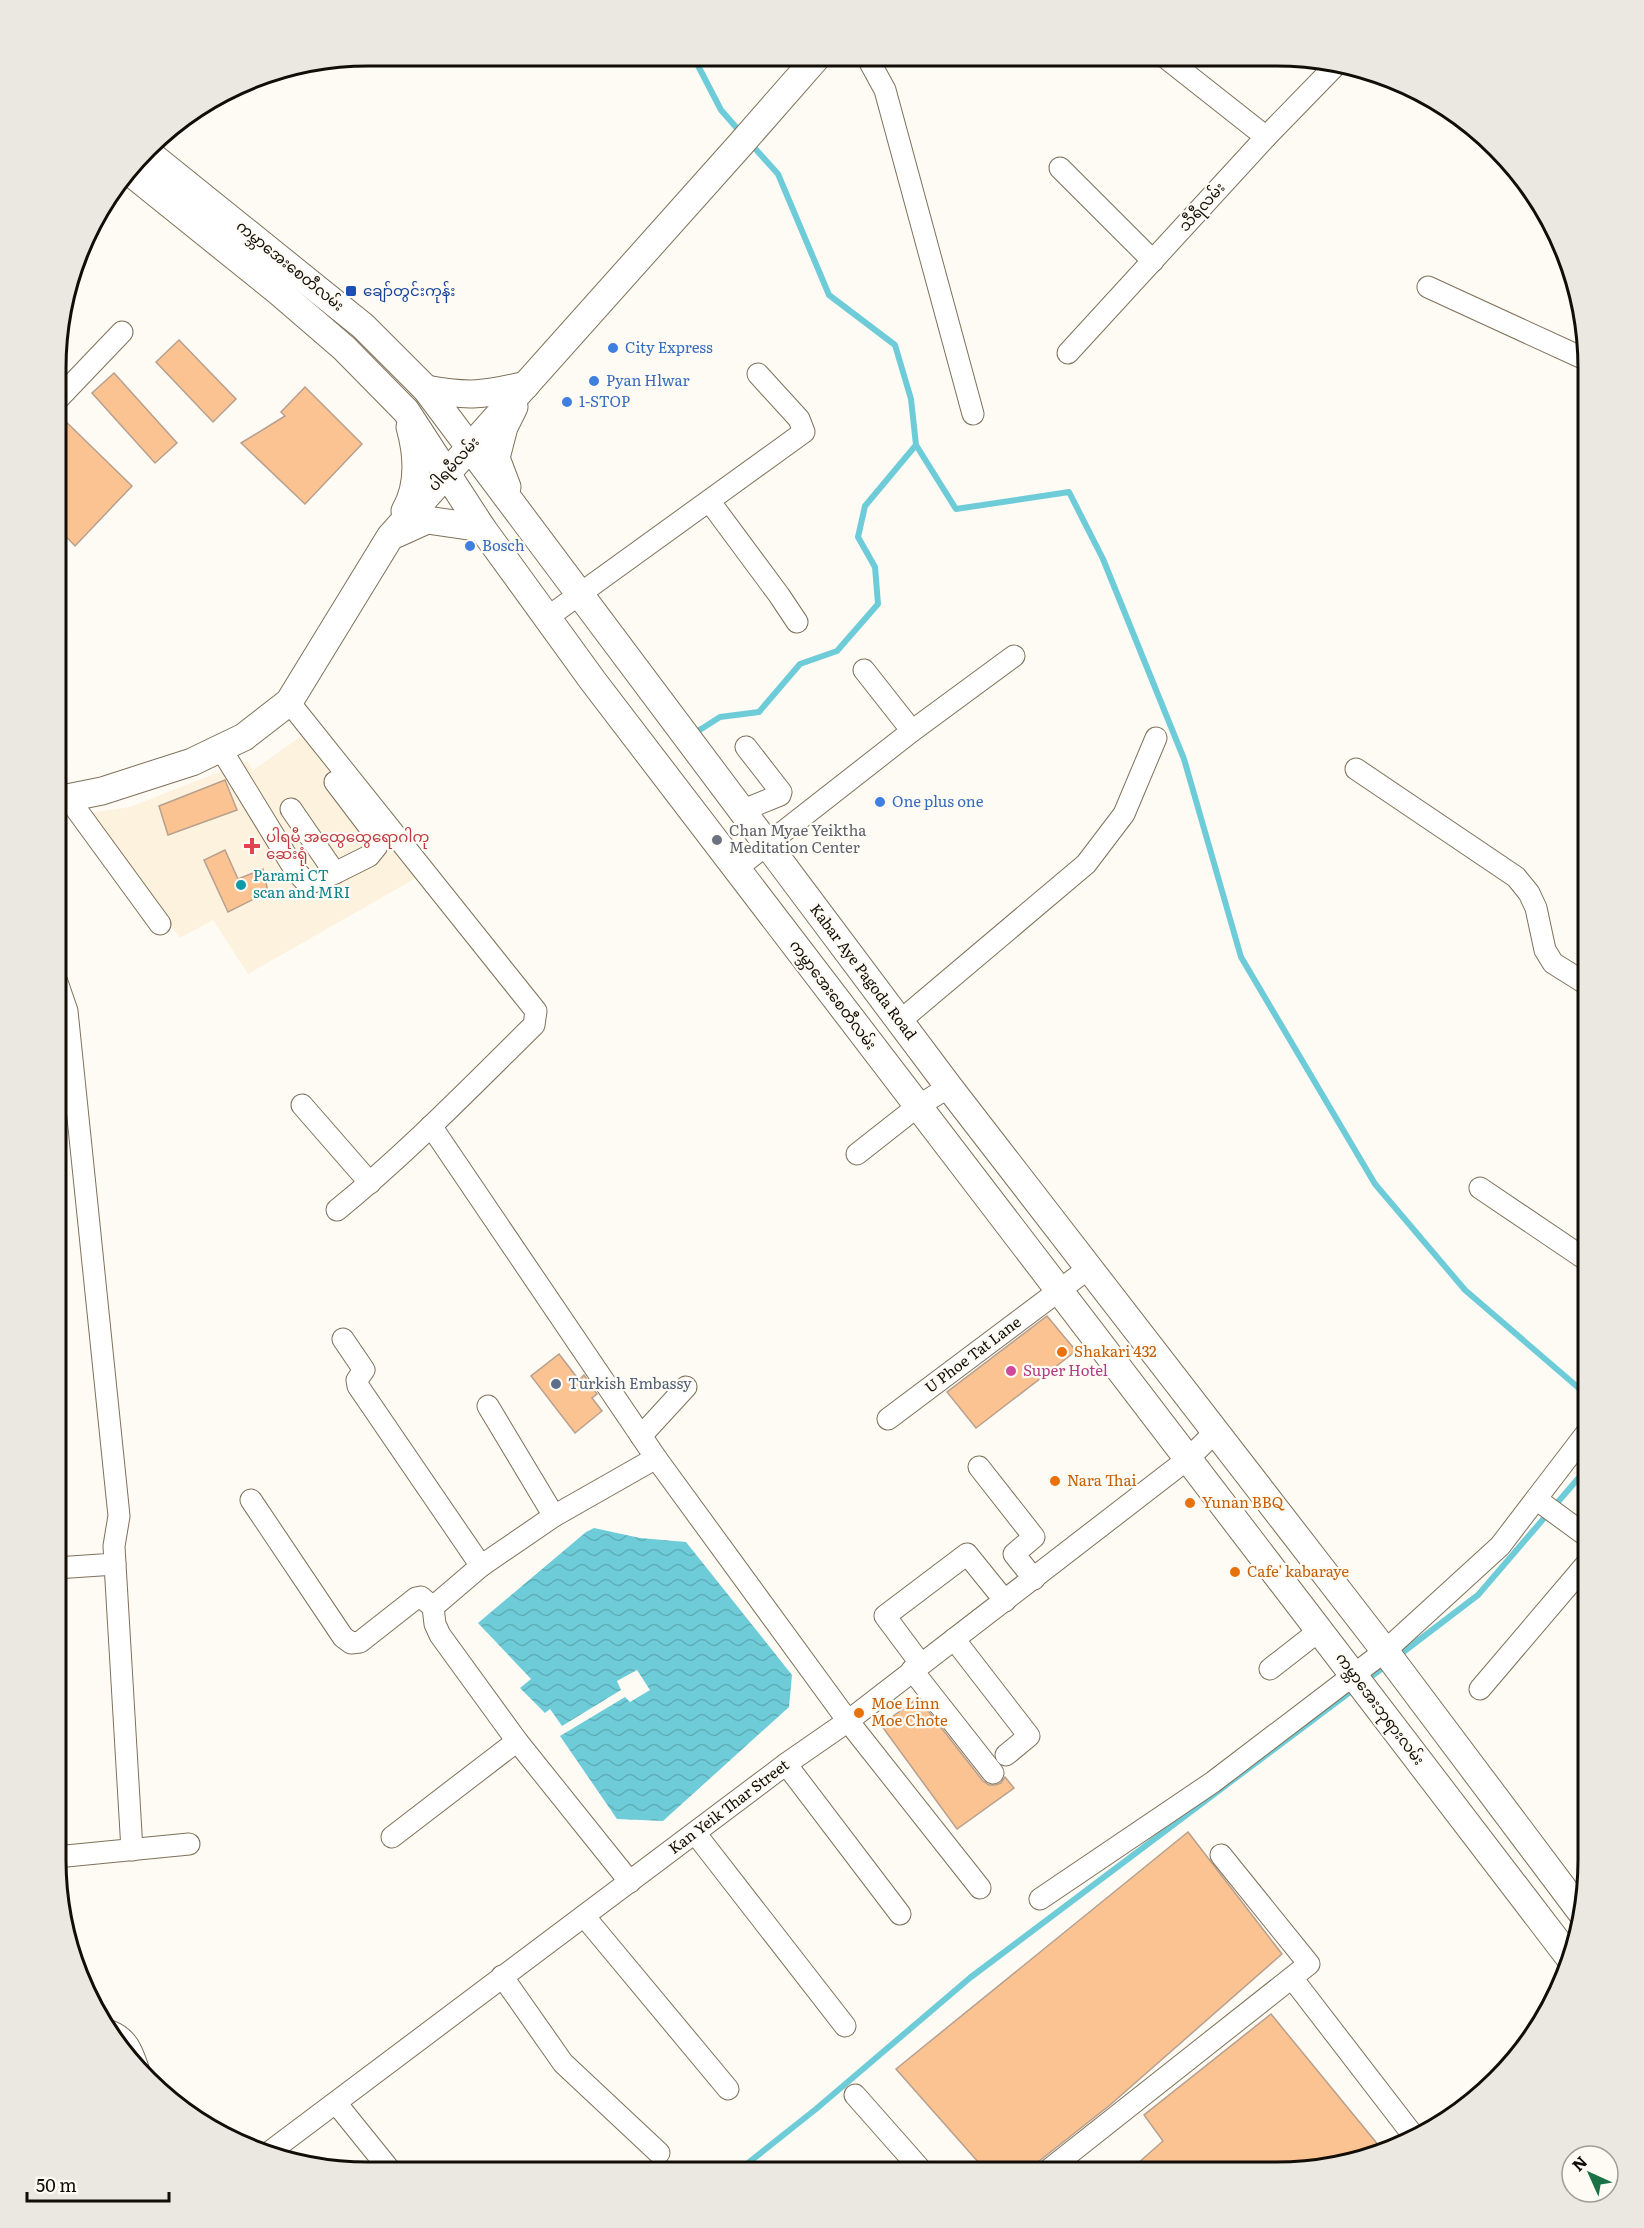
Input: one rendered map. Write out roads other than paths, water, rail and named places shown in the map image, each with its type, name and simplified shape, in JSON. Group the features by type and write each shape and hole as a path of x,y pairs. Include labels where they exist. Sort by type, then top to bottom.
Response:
{"main road":[{"name":"ပါရမီလမ်း","path":"66,798 102,791 192,762 244,737 284,706 390,537 809,66"},
{"name":"ကမ္ဘာအေးစေတီလမ်း","path":"153,157 363,326 426,389"},
{"name":"ကမ္ဘာအေးစေတီလမ်း","path":"135,176 344,348 406,411"},
{"path":"163,201 180,179"},
{"path":"426,389 458,395 489,394 526,385"},
{"path":"515,508 496,458 504,427 526,385"},
{"path":"426,389 515,508"},
{"path":"406,411 482,528"},
{"path":"390,537 413,497 417,472 416,449 406,411"},
{"name":"Kabar Aye Pagoda Road","path":"515,508 766,845 1215,1432"},
{"path":"390,537 427,520 482,528"},
{"name":"ကမ္ဘာအေးစေတီလမ်း","path":"482,528 594,681 1189,1458"},
{"path":"594,681 626,657"},
{"path":"1215,1432 1385,1651 1574,1903"},
{"name":"ကမ္ဘာအေးဘုရားလမ်း","path":"1189,1458 1564,1951"},
{"path":"1414,1753 1444,1730"}],"street":[{"path":"872,66 885,90 973,414"},
{"path":"1176,66 1266,137"},
{"name":"သီရီလမ်း","path":"1068,352 1266,137 1330,71"},
{"path":"1060,168 1153,261"},
{"path":"1428,287 1577,356"},
{"path":"66,391 122,332"},
{"path":"548,617 804,432 799,419 758,374"},
{"path":"710,502 797,622"},
{"path":"737,868 912,731 1014,656"},
{"path":"864,670 912,731"},
{"path":"221,749 295,870 304,880 313,882 369,856 377,846 376,836 284,706"},
{"path":"284,706 536,1011 534,1025 370,1183 337,1209"},
{"path":"900,1021 1086,864 1124,814 1156,738"},
{"path":"741,811 780,795 781,792 746,747"},
{"path":"1356,769 1516,877 1529,893 1536,908 1545,950 1553,963 1578,979"},
{"path":"66,803 160,924"},
{"path":"291,809 335,873"},
{"path":"66,1008 119,1516 114,1546 132,1850"},
{"path":"857,1154 918,1106 949,1086"},
{"path":"302,1105 370,1183"},
{"path":"431,1126 656,1458 848,1721 980,1888"},
{"path":"1480,1188 1578,1254"},
{"name":"U Phoe Tat Lane","path":"888,1419 1089,1268"},
{"path":"343,1339 364,1370 357,1380 358,1386 481,1566"},
{"path":"641,1436 686,1387"},
{"path":"488,1406 554,1516"},
{"name":"Kan Yeik Thar Street","path":"276,2148 786,1764 848,1721 916,1666 1034,1579 1189,1458 1215,1432"},
{"path":"1040,1899 1359,1682 1385,1651 1500,1546 1578,1444"},
{"path":"432,1607 481,1566 554,1516 656,1458"},
{"path":"979,1467 1034,1537 1014,1554 1034,1579"},
{"path":"1536,1499 1578,1530"},
{"path":"251,1500 343,1637 351,1643 360,1642 416,1598 422,1598 432,1607 440,1635 517,1742 630,1882"},
{"path":"993,1773 916,1666 885,1616 967,1554 1005,1601"},
{"path":"66,1567 115,1564"},
{"path":"1480,1689 1578,1574"},
{"path":"1270,1669 1320,1630"},
{"path":"954,1639 1029,1737 1006,1755"},
{"path":"392,1837 517,1742"},
{"path":"786,1764 900,1914"},
{"path":"695,1833 845,2026"},
{"path":"66,1856 189,1844"},
{"path":"1059,2162 1309,1964 1221,1855"},
{"path":"584,1916 728,2089"},
{"path":"502,1976 563,2063 659,2153"},
{"path":"1292,1978 1410,2131"},
{"path":"855,2095 914,2162"},
{"path":"336,2103 384,2162"}],"water":[{"path":"594,1528 640,1538 686,1542 792,1675 789,1707 663,1821 617,1819 560,1736 625,1697 630,1702 650,1690 637,1670 617,1681 621,1690 562,1726 550,1709 545,1713 520,1688 531,1679 478,1623 586,1532"}],"waterway":[{"path":"698,66 721,110 742,134"},
{"path":"695,733 720,717 759,712 800,664 837,651 878,604 875,567 858,537 865,506 916,445 911,399 895,345 829,295 778,174 751,144"},
{"path":"916,445 956,509 1069,492 1103,559 1184,759 1241,957 1375,1184 1465,1290 1578,1387"},
{"path":"1398,1656 1478,1595 1578,1479"},
{"path":"1365,1681 1388,1664"},
{"path":"749,2162 816,2109 971,1977 1354,1689"}],"place":[{"name":"ချော်တွင်းကုန်း","path":"351,291"},
{"name":"City Express","path":"613,348"},
{"name":"Pyan Hlwar","path":"594,381"},
{"name":"1-STOP","path":"567,402"},
{"name":"Bosch","path":"470,546"},
{"name":"One plus one","path":"880,802"},
{"name":"Chan Myae Yeiktha Meditation Center","path":"717,840"},
{"name":"ပါရမီ အထွေထွေရောဂါကု ဆေးရုံ","path":"252,846"},
{"name":"Parami CT scan and MRI","path":"241,885"},
{"name":"Shakari 432","path":"1062,1352"},
{"name":"Super Hotel","path":"1011,1371"},
{"name":"Turkish Embassy","path":"556,1384"},
{"name":"Nara Thai","path":"1055,1481"},
{"name":"Yunan BBQ","path":"1190,1503"},
{"name":"Cafe' kabaraye","path":"1235,1572"},
{"name":"Moe Linn Moe Chote","path":"859,1713"}]}
